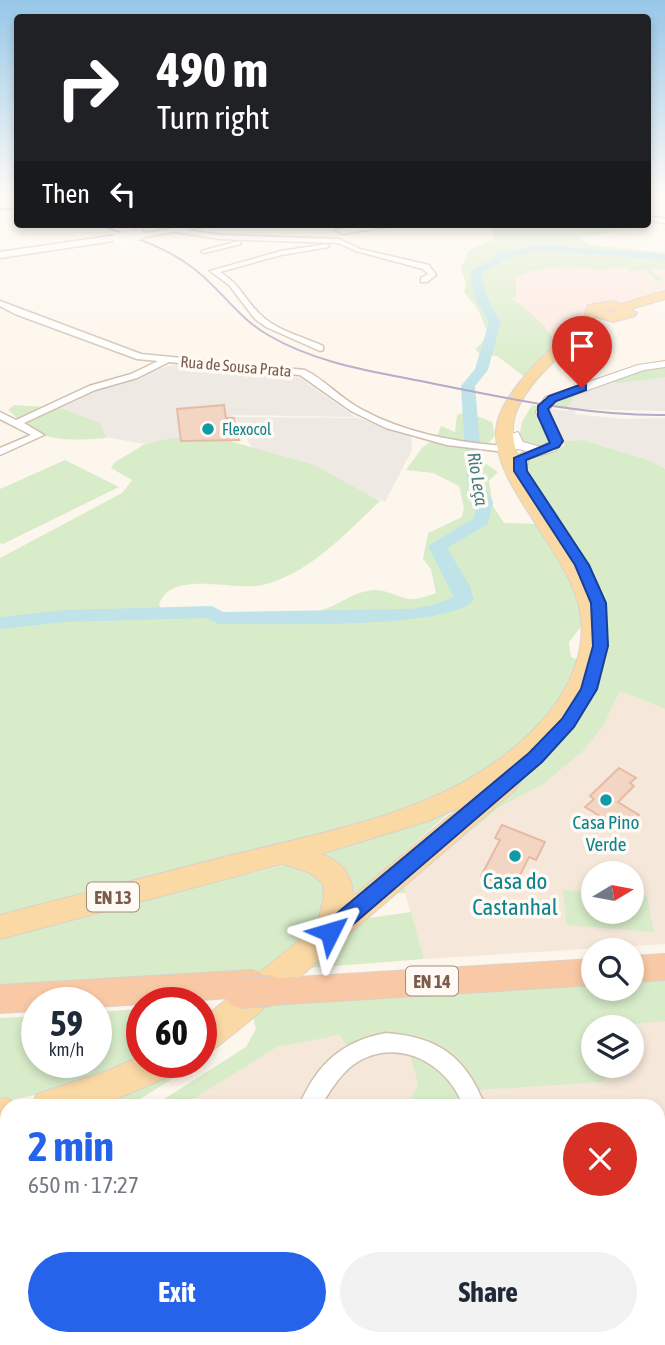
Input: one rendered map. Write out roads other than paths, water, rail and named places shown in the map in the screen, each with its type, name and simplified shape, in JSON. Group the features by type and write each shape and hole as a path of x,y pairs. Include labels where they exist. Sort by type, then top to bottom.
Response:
{"highway":[{"path":"644,961 665,960"},
{"name":"EN 14","path":"112,1000 581,965"},
{"path":"644,968 665,967"},
{"name":"EN 14","path":"0,999 581,973"},
{"path":"0,1008 21,1007"}],"main road":[{"name":"EN 13","path":"507,451 523,410 582,336 597,323 665,295"},
{"name":"EN 13","path":"0,927 395,822 466,793 526,752 555,723 575,694 591,645 589,603 573,564 513,471 503,429 511,407 593,312 619,313"},
{"path":"217,1027 536,757 568,723 589,689 601,646 598,603 582,565 507,451"},
{"name":"EN 13","path":"281,853 318,862 330,869 338,880 341,893 330,932"},
{"path":"71,1099 129,1078"}],"street":[{"path":"267,257 214,271 232,283 258,317 269,325 320,348"},
{"path":"383,257 426,267 432,275 424,280"},
{"name":"Rua de Sousa Prata","path":"0,303 140,357 302,372 317,379 347,405 368,416 462,446 507,451"},
{"path":"0,314 24,314"},
{"path":"16,423 92,388 134,376 167,360"},
{"path":"507,451 521,457 552,447 557,441 542,414 549,400 642,367 665,364"},
{"path":"0,415 39,435 0,452"},
{"path":"507,451 517,445 540,450"},
{"path":"314,1099 328,1076 352,1054 370,1046 392,1043 421,1048 445,1062 462,1077 471,1099"}],"waterway":[{"name":"Rio Leça","path":"0,623 65,616 212,612 218,618 410,614 438,610 464,600 460,586 443,561 437,546 482,520 485,502 475,483 468,386 481,370 495,322 481,298 475,272 502,257"}],"tram line":[{"path":"176,257 203,276 257,328 287,345 328,361 521,401 607,413 665,415"}],"place":[{"name":"Flexocol","path":"208,429"},
{"name":"Casa Pino Verde","path":"606,800"},
{"name":"Casa do Castanhal","path":"515,856"}]}
